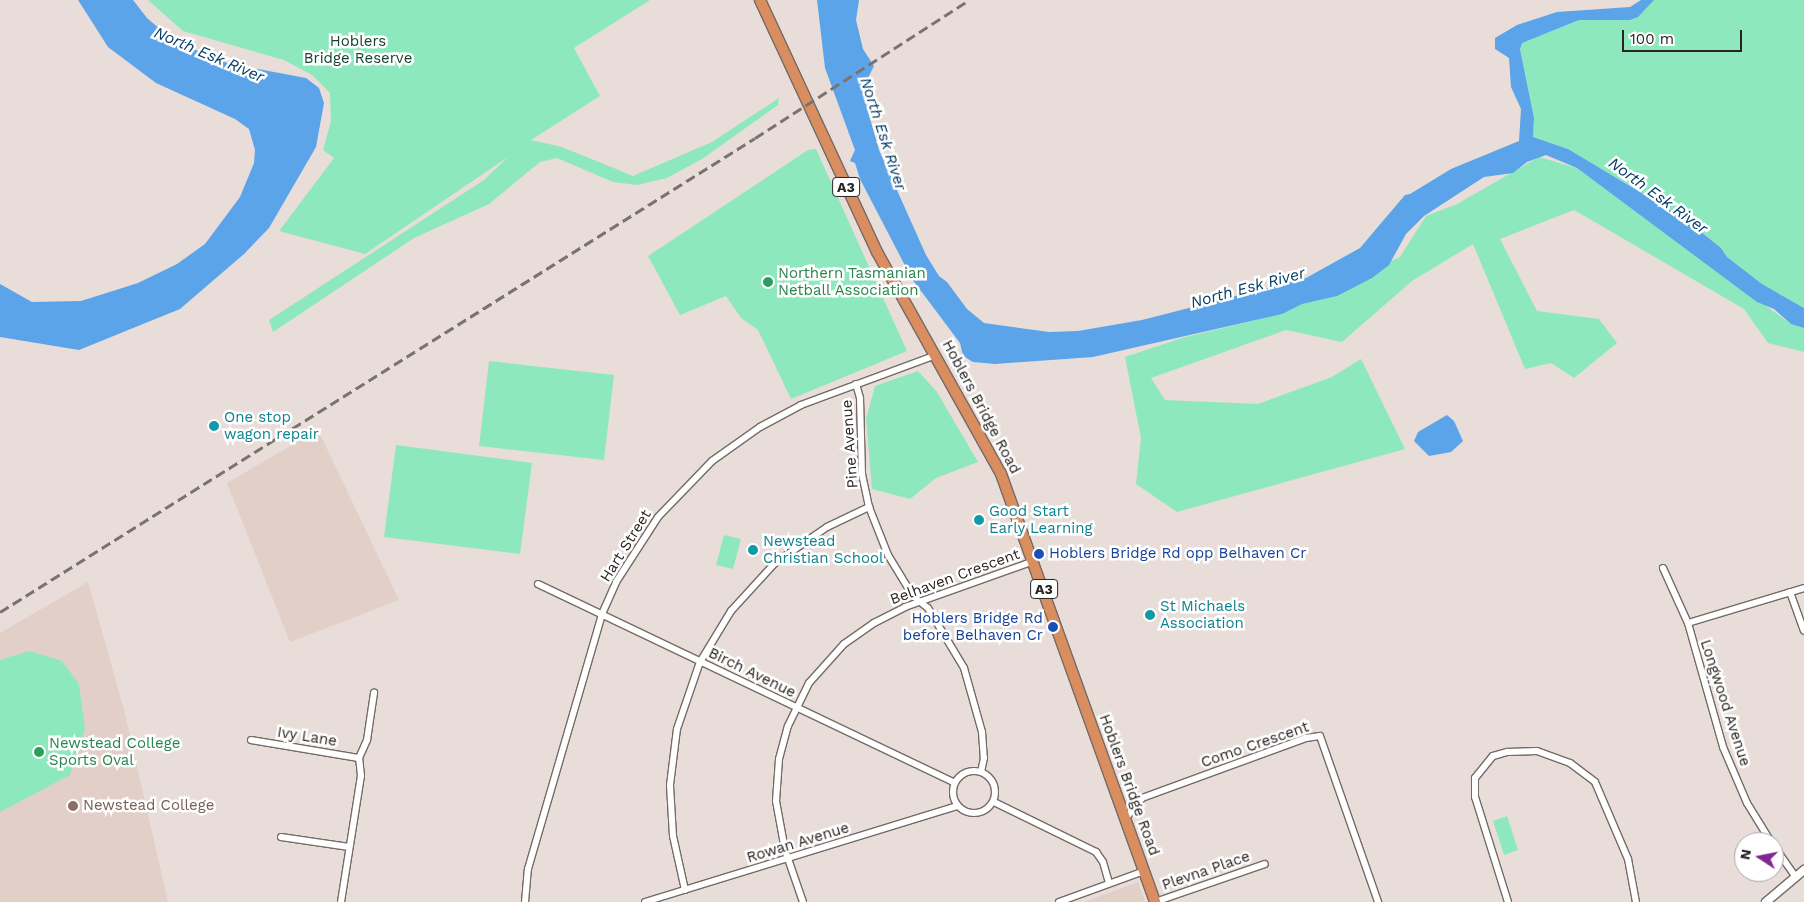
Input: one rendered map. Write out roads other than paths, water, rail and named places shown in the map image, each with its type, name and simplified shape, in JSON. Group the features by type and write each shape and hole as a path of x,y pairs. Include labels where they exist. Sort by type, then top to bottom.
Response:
{"highway":[{"name":"Hoblers Bridge Road","path":"760,0 878,252 999,469 1034,561 1155,902"}],"street":[{"name":"Hart Street","path":"525,902 528,869 602,614 616,582 658,517 712,461 790,411 856,384 936,355"},
{"name":"Pine Avenue","path":"856,384 860,398 862,474 869,507 888,556 913,596 921,602 950,642 972,689 984,746 981,772"},
{"path":"685,890 674,836 670,785 680,718 700,662 731,611 775,563 827,527 869,507"},
{"name":"Belhaven Crescent","path":"804,902 788,859 778,819 777,779 783,744 796,708 809,683 844,644 882,618 1034,561"},
{"name":"Longwood Avenue","path":"1663,568 1688,624 1723,747 1747,803 1765,832"},
{"name":"Birch Avenue","path":"538,584 955,783"},
{"path":"1688,624 1804,588"},
{"path":"1790,592 1804,631"},
{"path":"341,902 361,776 359,758 367,740 374,693"},
{"name":"Como Crescent","path":"1125,819 1142,798 1306,738 1320,736 1378,902"},
{"name":"Ivy Lane","path":"251,740 359,758"},
{"path":"1508,902 1475,797 1476,778 1494,756 1507,752 1537,751 1570,763 1595,782 1628,859 1636,902"},
{"path":"981,772 995,787 994,802 977,814 958,806 953,795 955,783 963,774 981,772"},
{"path":"994,802 1096,852 1103,862 1109,883"},
{"name":"Rowan Avenue","path":"646,902 958,806"},
{"path":"281,837 349,847"},
{"path":"1784,860 1796,877"},
{"name":"Plevna Place","path":"1155,902 1265,864"},
{"path":"1766,902 1804,870"},
{"path":"1058,902 1144,871"}],"water":[{"path":"78,0 133,0 147,18 174,41 227,63 306,78 319,88 324,103 316,147 269,228 244,254 180,309 79,350 0,337 0,284 32,302 81,301 138,283 177,264 205,244 240,197 254,163 255,150 249,129 235,119 156,83 108,47"},
{"path":"817,0 859,0 856,20 863,49 874,66 862,90 879,150 926,255 939,276 947,282 967,309 984,323 1049,332 1078,331 1142,320 1306,278 1360,248 1405,195 1410,194 1451,169 1519,141 1521,109 1511,87 1509,58 1495,49 1495,38 1517,25 1557,12 1630,7 1641,0 1654,0 1638,17 1630,20 1579,20 1522,43 1520,49 1534,118 1533,137 1568,149 1685,219 1721,248 1727,257 1762,284 1804,308 1804,328 1791,324 1774,309 1757,302 1577,168 1546,155 1527,162 1513,173 1484,177 1424,216 1406,234 1389,265 1372,278 1337,296 1302,304 1282,314 1093,357 995,364 973,362 963,356 960,343 912,279 860,179 855,163 850,161 855,150 825,68"},
{"path":"1447,415 1454,421 1463,441 1451,452 1429,456 1414,441 1418,432"}],"railway":[{"path":"0,612 755,138 969,0"}],"place":[{"name":"Northern Tasmanian Netball Association","path":"768,282"},
{"name":"One stop wagon repair","path":"214,426"},
{"name":"Good Start Early Learning","path":"979,520"},
{"name":"Newstead Christian School","path":"753,550"},
{"name":"Hoblers Bridge Rd opp Belhaven Cr","path":"1039,554"},
{"name":"St Michaels Association","path":"1150,615"},
{"name":"Hoblers Bridge Rd before Belhaven Cr","path":"1053,627"},
{"name":"Newstead College Sports Oval","path":"39,752"},
{"name":"Newstead College","path":"73,806"}],"park label":[{"name":"Hoblers Bridge Reserve","path":"358,50"}],"water label":[{"name":"North Esk River","path":"209,55"},
{"name":"North Esk River","path":"883,134"},
{"name":"North Esk River","path":"1658,196"},
{"name":"North Esk River","path":"1248,288"}]}
